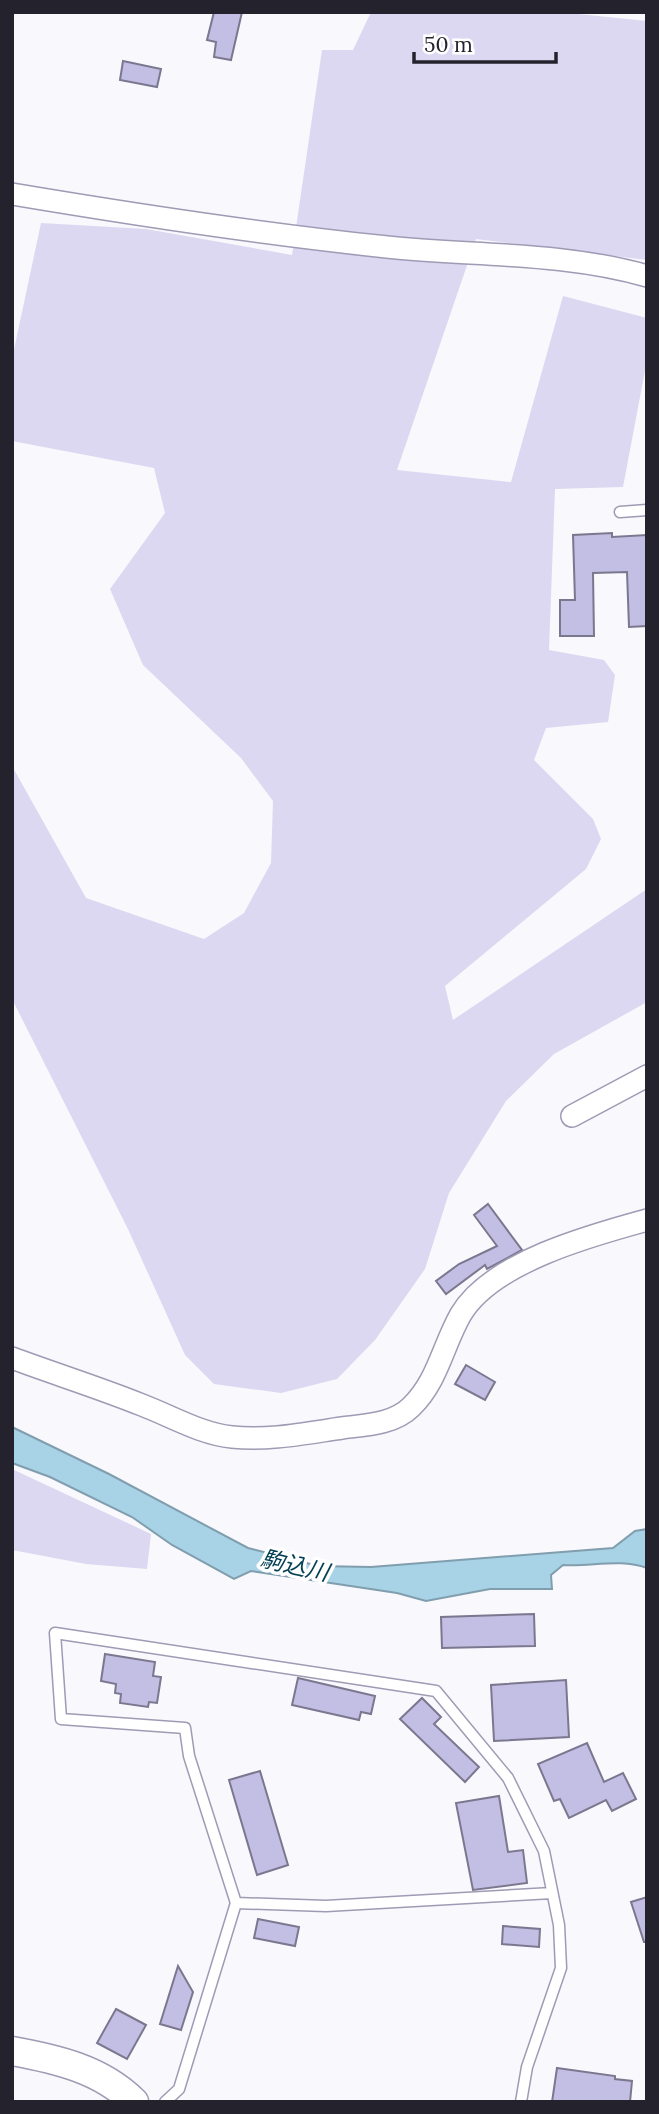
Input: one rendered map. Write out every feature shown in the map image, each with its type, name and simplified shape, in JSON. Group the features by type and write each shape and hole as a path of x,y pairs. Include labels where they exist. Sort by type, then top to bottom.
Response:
{"street":[{"path":"12,194 200,225 388,247 580,263 647,276"},
{"path":"572,1116 647,1076"},
{"path":"12,1359 139,1404 212,1434 233,1437 284,1436 397,1419 412,1406 434,1377 462,1312 481,1291 526,1263 576,1240 647,1220"},
{"path":"12,2051 60,2060 103,2079 134,2102"}],"lane":[{"path":"621,512 647,510"},
{"path":"165,2102 179,2089 236,1903 189,1755 185,1728 61,1719 55,1633 436,1691 508,1778 544,1851 559,1925 561,1968 527,2067 521,2102"},
{"path":"236,1903 326,1906 552,1892"}],"shaded area":[{"path":"371,12 559,12 647,21 647,260 476,239 397,470 511,482 563,296 647,318 647,360 623,487 555,489 549,650 604,660 615,675 608,722 546,728 534,760 593,819 601,839 586,869 445,986 453,1020 647,889 647,1002 554,1054 506,1101 449,1193 425,1269 375,1340 337,1379 281,1393 214,1384 185,1355 128,1229 12,999 12,766 86,898 204,939 244,913 271,863 273,801 241,758 143,665 110,589 165,513 154,468 12,441 12,359 41,223 146,229 292,255 322,50 353,50"},
{"path":"12,1469 151,1534 147,1569 86,1564 12,1550"}],"water":[{"name":"駒込川","path":"12,1427 109,1474 248,1548 318,1566 371,1567 613,1548 635,1531 647,1529 647,1568 616,1563 563,1565 551,1575 552,1589 490,1589 426,1601 397,1593 251,1571 234,1579 172,1545 132,1517 50,1477 12,1463"}],"building":[{"path":"214,12 242,12 231,60 214,57 216,42 207,40"},
{"path":"123,61 161,69 157,87 120,80"},
{"path":"612,533 612,537 647,535 647,626 629,627 627,572 593,573 594,636 560,636 560,600 575,600 573,535"},
{"path":"488,1204 522,1250 487,1269 485,1265 446,1294 436,1281 459,1264 497,1246 474,1215"},
{"path":"466,1365 495,1382 485,1400 455,1384"},
{"path":"534,1614 535,1646 442,1648 441,1617"},
{"path":"105,1654 155,1662 153,1676 161,1677 157,1703 149,1702 148,1707 120,1703 121,1694 115,1693 116,1684 101,1681"},
{"path":"298,1678 375,1696 371,1714 361,1712 359,1720 292,1705"},
{"path":"566,1680 569,1737 494,1741 491,1685"},
{"path":"422,1698 441,1717 434,1724 479,1767 465,1782 400,1719"},
{"path":"587,1743 604,1782 623,1773 636,1799 612,1811 606,1800 569,1818 560,1799 554,1801 538,1764"},
{"path":"260,1771 288,1865 257,1875 229,1780"},
{"path":"499,1796 508,1852 523,1850 527,1883 473,1890 456,1803"},
{"path":"647,1897 647,1942 644,1942 631,1902"},
{"path":"258,1919 299,1927 295,1946 254,1938"},
{"path":"503,1926 540,1929 539,1947 502,1944"},
{"path":"178,1966 193,1992 181,2030 160,2024"},
{"path":"116,2009 146,2025 127,2059 97,2043"},
{"path":"557,2068 632,2081 630,2102 552,2102"}]}
